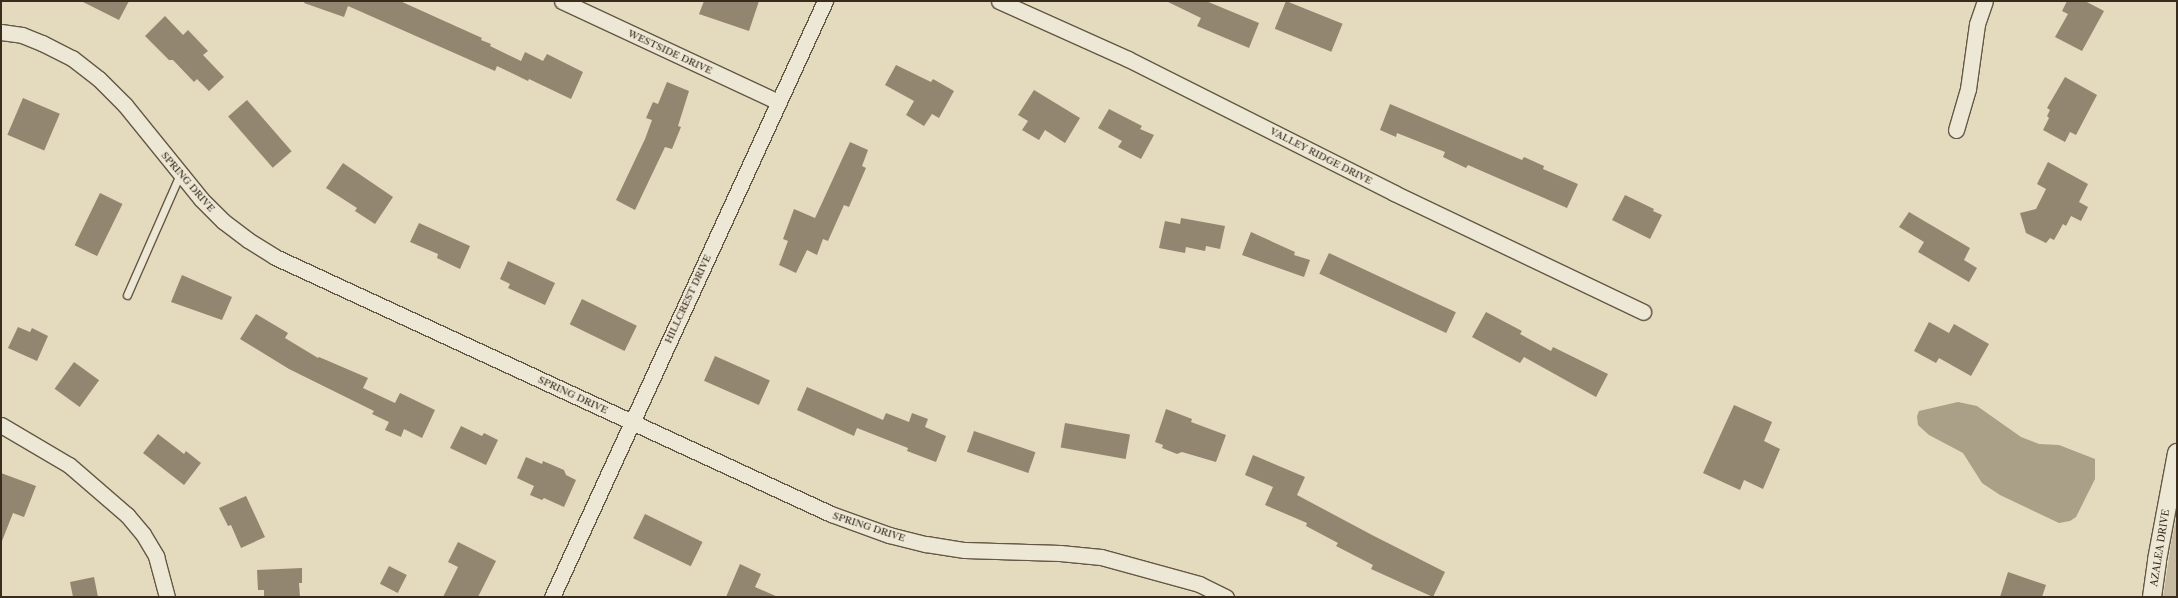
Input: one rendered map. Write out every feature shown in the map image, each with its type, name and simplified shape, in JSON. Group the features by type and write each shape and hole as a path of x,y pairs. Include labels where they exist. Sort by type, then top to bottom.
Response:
{"street":[{"name":"WESTSIDE DRIVE","path":"562,1 778,102"},
{"name":"HILLCREST DRIVE","path":"552,597 825,1"},
{"name":"VALLEY RIDGE DRIVE","path":"999,1 1128,59 1394,193 1643,312"},
{"path":"1956,130 1968,89 1977,24 1985,1"},
{"name":"SPRING DRIVE","path":"1,32 22,35 42,43 72,58 99,79 125,105 180,174 223,221 248,240 275,257 831,514 889,535 926,544 965,550 1060,553 1101,557 1199,584 1226,597"},
{"path":"1,425 69,465 127,515 143,534 156,556 167,597"},
{"name":"AZALEA DRIVE","path":"2152,597 2157,560 2177,452"}],"lane":[{"path":"127,295 180,174"}],"shaded area":[{"path":"1958,402 1977,406 2021,437 2039,444 2059,445 2095,459 2095,479 2076,517 2070,521 2059,523 2000,495 1982,483 1963,453 1929,435 1918,425 1917,416 1919,411"},
{"path":"2177,516 2177,597 2163,597 2172,538"}],"building":[{"path":"81,1 129,1 119,20"},
{"path":"305,1 400,1 482,38 481,40 491,44 490,46 521,61 525,52 543,61 547,54 583,72 571,99 497,66 495,71 348,6 344,17 304,3"},
{"path":"704,1 759,1 749,31 699,14"},
{"path":"1166,1 1206,1 1259,23 1249,48 1197,26 1201,18"},
{"path":"1286,1 1343,24 1331,52 1275,29"},
{"path":"2067,1 2085,1 2104,11 2082,51 2055,37 2068,14 2062,11"},
{"path":"165,16 183,35 188,30 208,51 203,55 224,77 209,91 197,79 194,82 173,60 169,60 145,36"},
{"path":"896,65 931,82 933,79 954,91 939,118 932,114 924,126 906,115 914,101 885,85"},
{"path":"2065,77 2097,95 2076,135 2070,132 2065,142 2043,130 2049,118 2047,116 2050,110 2047,108"},
{"path":"667,82 689,91 678,126 681,127 672,149 665,147 635,210 616,200 645,139 652,120 646,118 653,102 658,104"},
{"path":"1034,90 1080,118 1065,143 1045,130 1039,140 1022,130 1028,121 1018,115"},
{"path":"23,98 60,114 44,150 7,135"},
{"path":"247,100 292,151 273,168 228,116"},
{"path":"1390,104 1522,160 1524,157 1544,166 1543,169 1578,184 1567,208 1468,165 1466,168 1443,157 1445,152 1397,133 1396,137 1380,130"},
{"path":"1109,109 1142,126 1140,129 1154,135 1141,159 1118,147 1122,141 1098,128"},
{"path":"850,142 868,150 862,166 866,168 849,207 844,205 828,241 823,239 817,255 807,250 796,273 779,265 788,241 783,239 794,209 815,218"},
{"path":"2048,162 2088,184 2079,202 2088,207 2081,221 2071,216 2066,226 2063,224 2054,240 2050,238 2046,243 2026,233 2020,213 2036,209 2046,189 2037,184"},
{"path":"343,163 393,197 375,224 355,211 357,208 326,188"},
{"path":"100,193 122,204 97,256 75,245"},
{"path":"1625,195 1654,209 1653,211 1662,215 1650,239 1612,220"},
{"path":"1909,212 1970,248 1964,260 1977,268 1969,282 1918,252 1924,242 1899,227"},
{"path":"1181,218 1225,226 1220,249 1206,246 1205,251 1186,247 1185,253 1159,248 1165,221 1180,224"},
{"path":"419,223 470,246 460,269 437,258 438,254 410,242"},
{"path":"1251,232 1295,252 1294,255 1310,260 1304,277 1242,255"},
{"path":"1329,253 1456,312 1446,333 1319,274"},
{"path":"508,261 555,283 545,305 508,288 510,284 500,279"},
{"path":"182,275 232,297 222,320 171,302"},
{"path":"582,299 637,326 625,351 570,324"},
{"path":"1486,312 1522,331 1520,334 1551,351 1553,347 1608,374 1596,397 1524,357 1520,363 1472,337"},
{"path":"256,314 288,333 285,338 318,358 319,357 368,378 363,388 395,403 400,393 435,410 422,438 404,429 401,437 385,430 389,422 372,414 374,411 289,369 240,339"},
{"path":"1929,322 1949,333 1954,324 1989,344 1971,376 1939,358 1936,363 1914,351"},
{"path":"18,327 30,332 32,328 48,336 37,361 8,348"},
{"path":"715,356 770,380 759,405 704,381"},
{"path":"74,362 99,380 80,407 55,389"},
{"path":"807,387 883,420 886,413 909,422 912,413 928,419 925,427 946,436 936,462 907,451 908,448 857,428 854,436 797,410"},
{"path":"1734,405 1772,422 1764,441 1780,449 1763,489 1744,480 1740,490 1703,473"},
{"path":"1166,409 1192,419 1191,422 1226,435 1216,462 1182,452 1177,454 1162,448 1163,445 1155,442"},
{"path":"1065,423 1130,434 1126,459 1061,448"},
{"path":"461,426 482,436 484,433 498,440 486,465 450,448"},
{"path":"974,431 1035,452 1028,473 967,452"},
{"path":"158,434 184,454 186,451 201,463 184,485 143,453"},
{"path":"1253,455 1305,477 1297,495 1445,572 1433,597 1371,569 1373,565 1336,546 1338,543 1306,526 1307,523 1265,505 1273,487 1245,475"},
{"path":"526,457 542,464 543,461 564,470 566,475 576,480 564,507 544,498 542,500 530,495 534,486 517,478"},
{"path":"1,473 36,486 24,517 13,513 2,541"},
{"path":"246,496 265,537 241,548 231,525 228,526 219,508"},
{"path":"645,514 703,542 691,566 633,538"},
{"path":"458,542 496,561 478,597 443,597 458,567 448,562"},
{"path":"740,564 761,574 755,587 778,597 726,597"},
{"path":"389,566 407,575 398,593 380,584"},
{"path":"302,568 302,583 299,583 300,597 264,597 264,590 258,590 257,570"},
{"path":"2008,572 2046,585 2042,597 2000,597"},
{"path":"94,577 98,597 73,597 70,582"}]}
